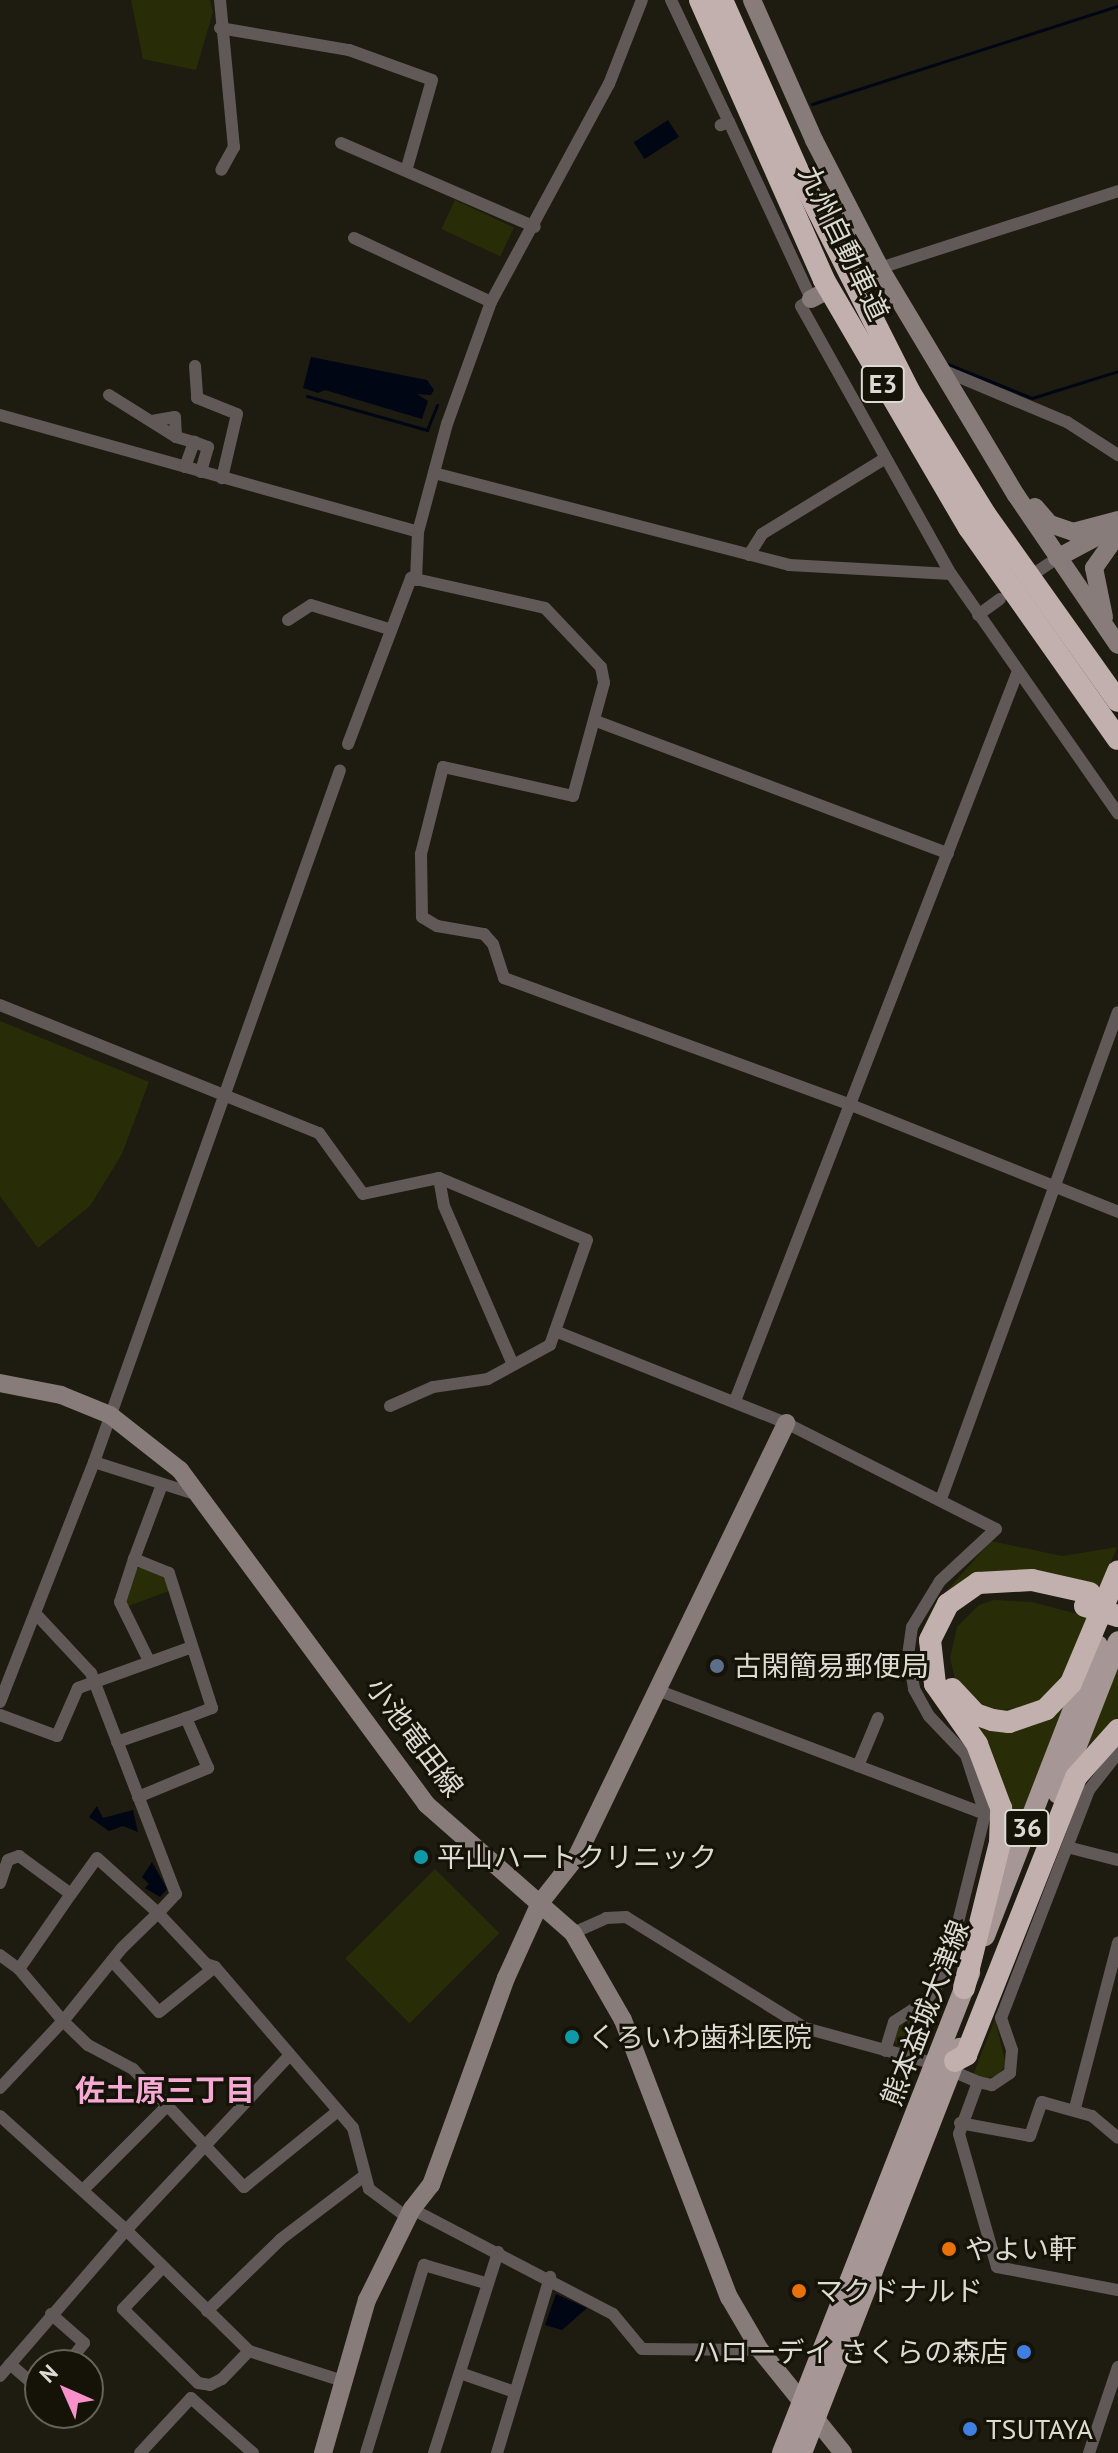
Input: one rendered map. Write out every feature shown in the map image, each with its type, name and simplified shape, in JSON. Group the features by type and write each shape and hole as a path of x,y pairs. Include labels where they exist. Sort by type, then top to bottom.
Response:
{"highway":[{"name":"九州自動車道","path":"700,0 831,293 969,528 1118,739"},
{"name":"九州自動車道","path":"722,0 800,175 909,391 985,514 1118,701"},
{"path":"1118,1571 1071,1683 1046,1709 1009,1722 992,1720 975,1714 950,1686 940,1645 949,1619 969,1600 994,1589 1087,1600 1118,1601"},
{"path":"964,1988 1000,1843 1001,1808 977,1744 935,1684 930,1640 948,1604 978,1583 1032,1580 1087,1600 1118,1616"},
{"path":"947,2065 966,2055 1076,1777 1118,1730"}],"main road":[{"name":"熊本益城大津線","path":"947,2065 964,1988 1118,1593"},
{"name":"熊本益城大津線","path":"782,2453 810,2409 1118,1641"},
{"name":"熊本益城大津線","path":"802,2453 810,2409"}],"street":[{"path":"220,0 220,28 234,147 221,170"},
{"path":"416,580 418,532 434,473 491,302 535,227 609,84 642,0"},
{"path":"671,0 725,124 816,297 801,306 951,574 1118,813"},
{"path":"752,0 814,140 880,268 990,453 1115,641"},
{"path":"220,28 349,50 432,80 407,168"},
{"path":"341,143 407,168 535,227"},
{"path":"861,277 880,268 1118,191"},
{"path":"354,238 491,302"},
{"path":"195,366 197,398 237,414 222,478"},
{"path":"937,367 1067,422 1118,455"},
{"path":"109,395 176,437 208,447 201,472"},
{"path":"0,415 418,532"},
{"path":"185,467 194,442"},
{"path":"990,453 1050,524 1073,532 1117,527"},
{"path":"749,555 762,534 886,458"},
{"path":"434,473 789,565 951,574"},
{"path":"1035,573 1117,527"},
{"path":"1115,641 1099,604 1094,568 1117,527"},
{"path":"348,744 389,629 411,578 545,608 601,667 604,683 573,796 443,767 421,854 422,917 437,926 484,934 493,944 504,978 851,1105 1118,1212"},
{"path":"978,615 1000,599"},
{"path":"288,620 311,605 389,629"},
{"path":"735,1401 1018,671"},
{"path":"596,721 948,853"},
{"path":"0,1702 94,1462 340,770"},
{"path":"0,1005 225,1092 319,1133 363,1194 439,1178 587,1240 550,1345 488,1379 433,1387 390,1406"},
{"path":"941,1499 1051,1187 1118,1012"},
{"path":"439,1178 444,1206 513,1365"},
{"path":"555,1331 786,1423 996,1529 940,1581 922,1606 908,1654 914,1689 929,1716 966,1755 985,1814 945,1974 926,2001 894,2022 885,2051"},
{"name":"小池竜田線","path":"0,1383 61,1395 110,1415 180,1470 203,1496 426,1804 495,1870 540,1903 573,1933 623,2020 729,2297 760,2350 843,2453"},
{"path":"323,2453 346,2382 367,2300 410,2214 431,2185 506,1978 540,1903 577,1856 786,1423"},
{"path":"94,1462 161,1487 203,1496"},
{"path":"149,1661 120,1602 161,1487"},
{"path":"117,1742 212,1708 169,1573 134,1559"},
{"path":"0,2088 176,1894 83,1658 35,1613"},
{"path":"0,1715 57,1736 78,1688 192,1647"},
{"path":"0,1662 14,1666"},
{"path":"657,1690 985,1814"},
{"path":"138,1797 208,1768 186,1718"},
{"path":"858,1766 878,1718"},
{"path":"573,1933 606,1918 626,1917 805,2028 947,2065 978,2082 992,2085 1010,2073 1012,2050 1001,2018 1089,1790 1118,1753"},
{"path":"1067,1847 1118,1860"},
{"path":"0,1883 8,1860 19,1856 71,1894"},
{"path":"19,1969 97,1858 158,1913 206,1964 215,1967 288,2057 338,2111 361,2142 364,2176 369,2189 410,2214 550,2277 613,2314 642,2349 760,2350"},
{"path":"1075,2108 1117,1949"},
{"path":"0,1955 19,1969 88,2045 133,2069 244,2187 338,2111"},
{"path":"112,1961 159,2012 215,1967"},
{"path":"0,2376 126,2230 288,2057"},
{"path":"978,2082 960,2123 959,2134 997,2267 1118,2290"},
{"path":"960,2123 1030,2136 1042,2102 1075,2108 1118,2138"},
{"path":"84,2189 167,2106"},
{"path":"0,2116 84,2189 249,2351 346,2382"},
{"path":"207,2311 281,2239 364,2176"},
{"path":"434,2453 485,2283 498,2252"},
{"path":"366,2453 424,2265 485,2283"},
{"path":"163,2267 123,2309 198,2383 210,2385 222,2379 249,2351"},
{"path":"497,2453 550,2277"},
{"path":"51,2314 84,2343 79,2349"},
{"path":"10,2364 24,2376"},
{"path":"1089,2453 1118,2367"},
{"path":"460,2373 515,2392"},
{"path":"140,2453 191,2398 253,2453"}],"green space":[{"path":"131,0 210,0 213,12 196,70 143,59"},
{"path":"455,200 514,227 500,256 441,229"},
{"path":"0,1021 149,1082 122,1154 90,1206 38,1248 0,1196"},
{"path":"991,1541 1062,1556 1117,1547 1099,1592 1028,1572 990,1571 921,1631 935,1604"},
{"path":"142,1567 164,1575 169,1591 126,1607 124,1594 135,1569"},
{"path":"994,1600 1032,1602 1089,1617 1067,1671 1036,1705 998,1711 971,1699 955,1679 950,1658 957,1627 979,1605"},
{"path":"1118,1652 1118,1720 1074,1767"},
{"path":"954,1702 1018,1728 1035,1725 1065,1705 1014,1837 1005,1835"},
{"path":"435,1869 499,1933 410,2023 345,1959"},
{"path":"944,1987 923,2053 899,2050 894,2039 901,2023 932,2004"},
{"path":"995,2019 1006,2065 998,2075 984,2079 973,2075"}],"shaded area":[{"path":"668,120 679,137 645,159 634,142"},
{"path":"311,357 427,380 434,390 431,395 417,394 428,401 422,419 325,390 318,393 303,388"},
{"path":"97,1806 103,1818 133,1810 138,1832 123,1826 109,1831 89,1817"},
{"path":"152,1862 167,1889 160,1897 145,1888 149,1884 142,1877"},
{"path":"556,2294 587,2308 562,2330 545,2325"}],"waterway":[{"path":"812,104 1118,6"},
{"path":"945,363 1032,398 1118,371"},
{"path":"307,396 427,430 437,405"}],"place":[{"name":"古閑簡易郵便局","path":"717,1666"},
{"name":"平山ハートクリニック","path":"421,1857"},
{"name":"くろいわ歯科医院","path":"572,2037"},
{"name":"やよい軒","path":"949,2249"},
{"name":"マクドナルド","path":"799,2291"},
{"name":"ハローデイ さくらの森店","path":"1024,2352"},
{"name":"TSUTAYA","path":"970,2429"}],"district":[{"name":"佐土原三丁目","path":"165,2090"}]}
